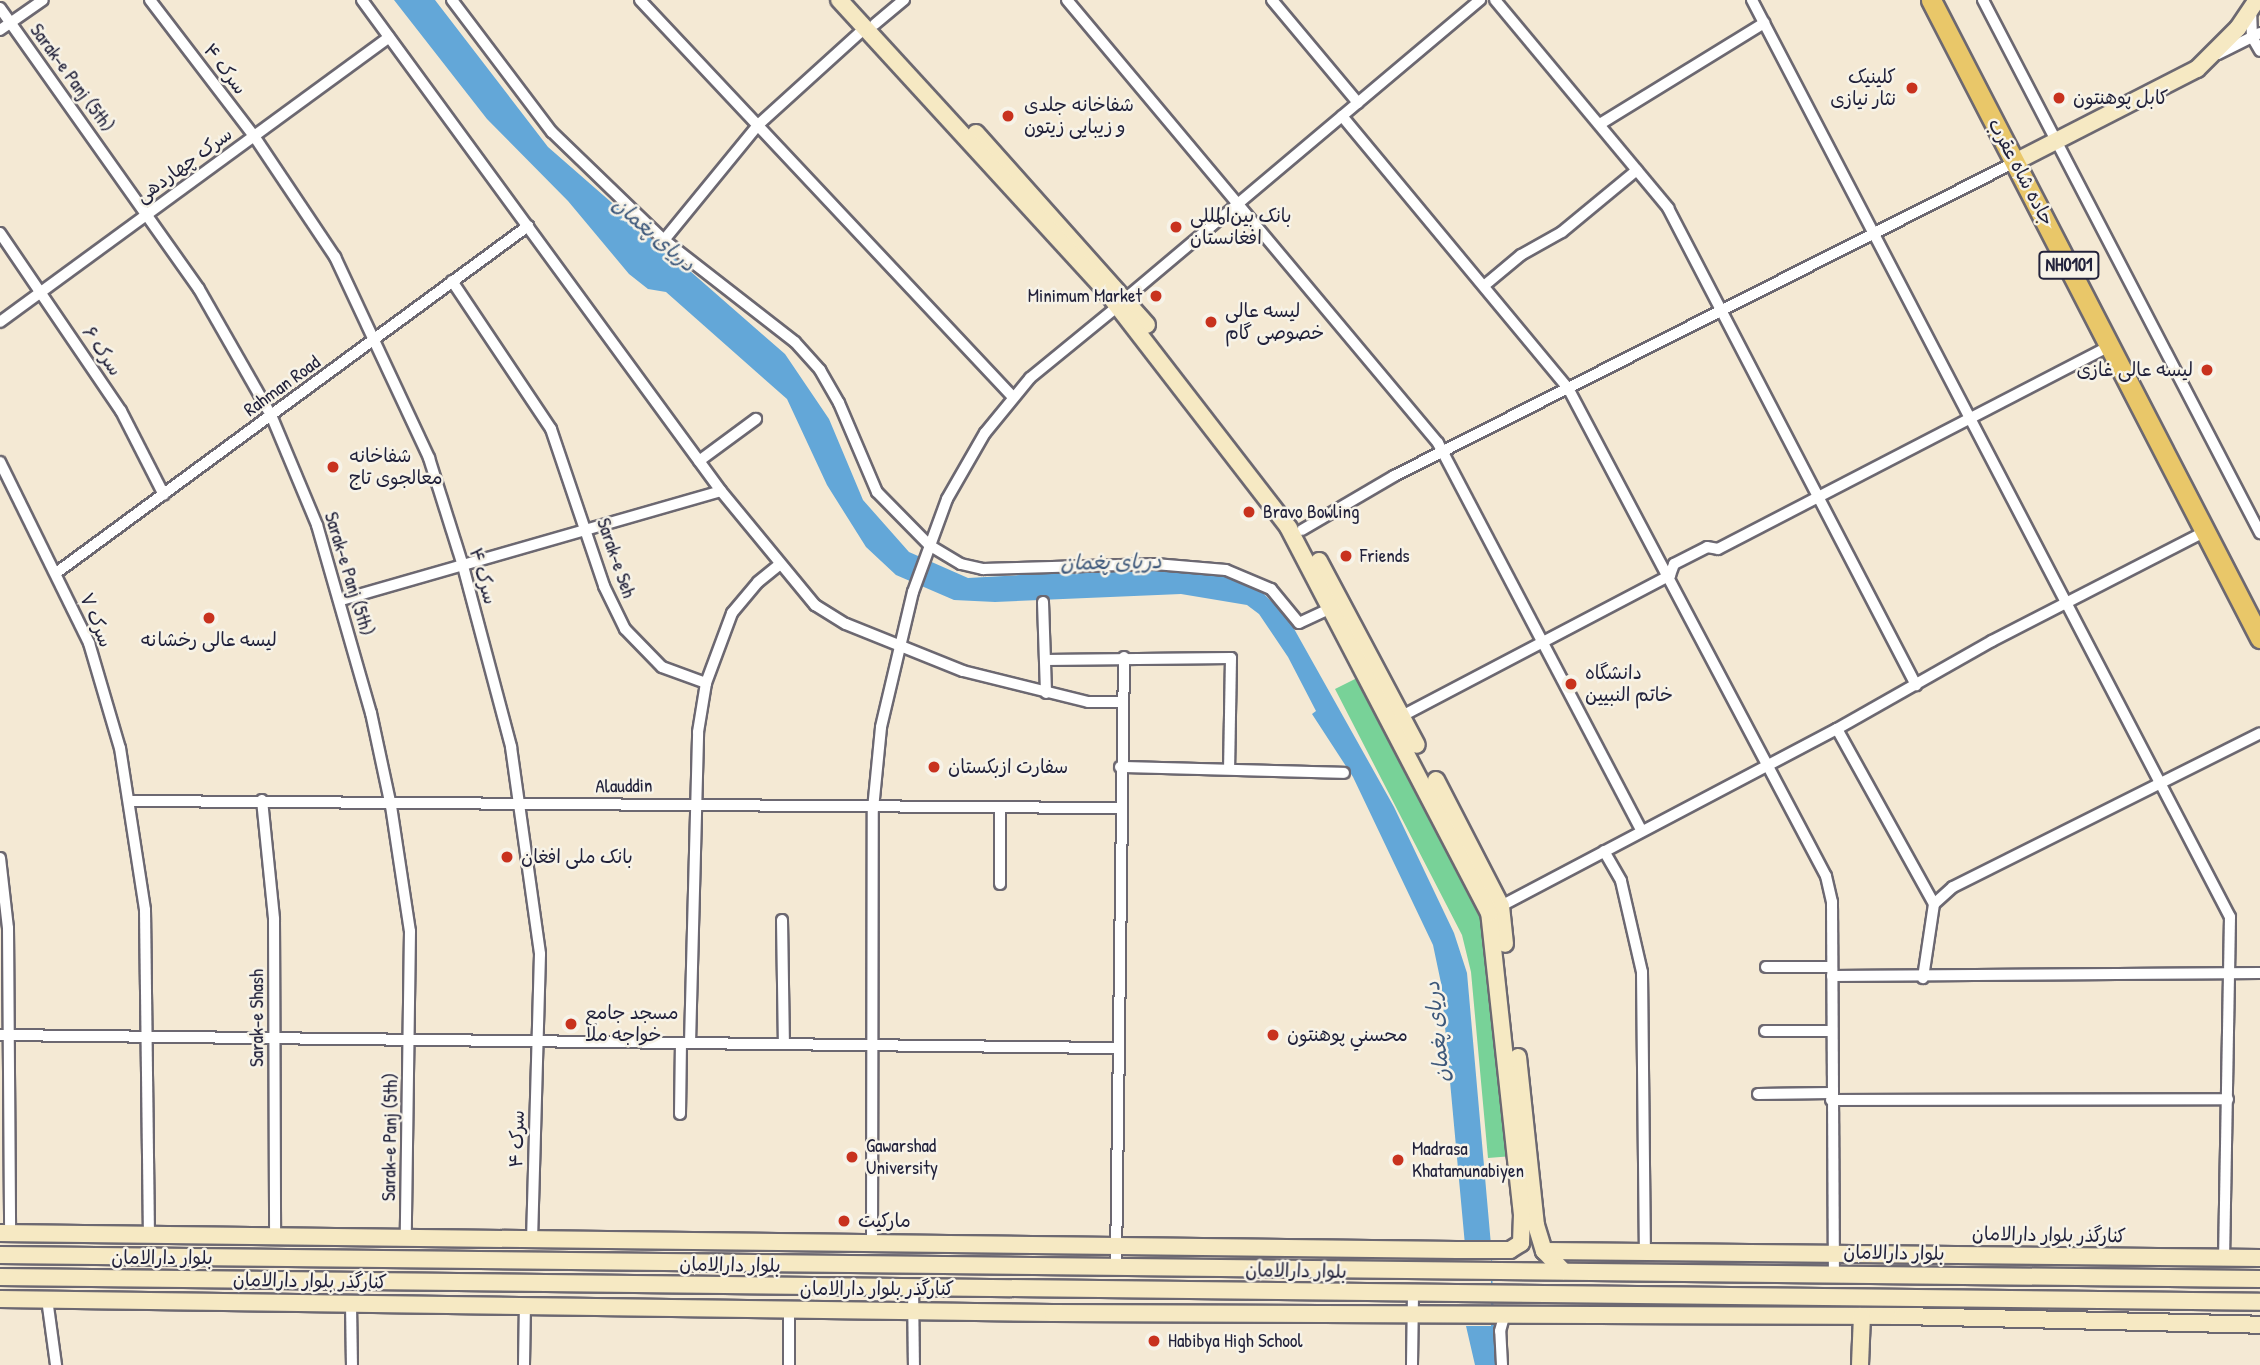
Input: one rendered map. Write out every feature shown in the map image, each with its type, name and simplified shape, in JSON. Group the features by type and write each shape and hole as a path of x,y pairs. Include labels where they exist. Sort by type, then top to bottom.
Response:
{"highway":[{"name":"جاده شاه عقرب","path":"1931,0 2208,530"},
{"name":"NH0101","path":"2208,530 2253,609 2260,638"}],"main road":[{"path":"5,1233 149,1237 406,1236 872,1245 966,1254 1116,1247 1514,1250 1523,1236 1495,939 1479,889 1302,530 1122,302 870,26 839,0"},
{"path":"853,0 870,26"},
{"path":"2015,162 2207,61 2254,4"},
{"path":"1122,302 1269,497 1331,608 1402,716 1501,906 1535,1214 1544,1251 1563,1271"},
{"path":"1413,1250 1413,1269"},
{"name":"کنارگذر بلوار دارالامان","path":"1544,1251 2260,1258"},
{"name":"بلوار دارالامان","path":"0,1255 966,1254 1116,1266 2260,1279"},
{"path":"1329,1268 1329,1292"},
{"path":"1599,1271 1590,1293 2260,1302"},
{"name":"بلوار دارالامان","path":"0,1277 1458,1294 1590,1293"},
{"name":"کنارگذر بلوار دارالامان","path":"0,1299 1498,1314"},
{"path":"1498,1314 1862,1316 2260,1325"},
{"path":"1860,1365 1862,1316"}],"street":[{"path":"0,30 43,0"},
{"name":"سرک ۴","path":"150,0 254,136 335,257 429,458 463,566 511,747 522,805 540,954 532,1240"},
{"path":"362,0 721,491 779,565 815,605 903,648 963,671 1088,702 1120,702"},
{"path":"452,0 552,132 664,240 794,341 820,370 839,403 877,492 928,547 961,564 983,569 1155,564 1226,570 1270,589 1302,624 1331,608"},
{"path":"640,0 1013,397"},
{"path":"664,240 758,125 870,26 904,0"},
{"path":"1067,0 1239,203 1443,452 1641,830"},
{"path":"1272,0 1358,103"},
{"path":"872,1245 873,809 881,727 903,648 913,592 928,547 961,472 1013,397 1480,0"},
{"path":"1495,0 1668,208 1916,685"},
{"path":"1752,0 2230,917 2232,975 2224,1258"},
{"path":"1983,0 2260,533"},
{"path":"2254,4 2260,51"},
{"name":"Sarak-e Panj (5th)","path":"0,8 149,213 200,289 271,415 317,526 341,600 391,806 410,931 406,1236"},
{"path":"1600,124 1764,23"},
{"path":"2207,61 2256,35"},
{"name":"سرک چهاردهی","path":"0,322 389,37"},
{"path":"1342,116 1568,388 1670,575 1826,876 1832,902 1834,1274"},
{"path":"1302,530 1443,452 1635,352 1721,313 1797,270 1807,270 2015,162"},
{"path":"1485,285 1521,256 1562,232 1637,170"},
{"name":"Rahman Road","path":"57,573 528,226"},
{"name":"سرک ۶","path":"0,233 121,411 164,495"},
{"name":"Sarak-e Seh","path":"452,281 551,429 604,586 625,629 662,667 706,683"},
{"path":"1402,716 1670,575 1674,564 1707,547 1718,549 2111,345"},
{"path":"699,461 756,419"},
{"name":"سرک ۷","path":"0,462 57,573 89,643 120,748 145,910 150,1037 149,1237"},
{"path":"341,600 721,491"},
{"path":"1501,906 1768,762 1837,729 2064,603 2208,530"},
{"path":"680,1114 698,732 706,683 732,613 758,582 779,565"},
{"path":"1043,602 1046,693"},
{"path":"1045,660 1124,657 1231,658 1229,769"},
{"path":"1116,1266 1115,1048 1120,702 1124,657"},
{"path":"1837,729 1934,904 1923,978"},
{"path":"1934,904 1953,887 2260,733"},
{"path":"1120,767 1344,773"},
{"name":"Alauddin","path":"130,802 262,800 391,806 696,803 873,809 1119,808"},
{"name":"Sarak-e Shash","path":"262,800 274,919 275,1236"},
{"path":"1000,809 1000,884"},
{"path":"1604,851 1621,881 1642,972 1645,1252"},
{"path":"0,858 8,928 4,1035 5,1233"},
{"path":"782,920 784,1044"},
{"path":"1766,967 1923,978 2260,973"},
{"path":"1765,1031 1831,1031"},
{"path":"4,1035 274,1041 1115,1048"},
{"path":"1758,1094 2228,1099"},
{"path":"913,1288 914,1365"},
{"path":"1412,1365 1413,1293"},
{"path":"47,1299 56,1365"},
{"path":"351,1304 352,1365"},
{"path":"524,1365 525,1304"},
{"path":"789,1309 789,1365"},
{"path":"1498,1314 1502,1365"}],"green space":[{"path":"1357,678 1477,903 1487,932 1513,1156 1488,1158 1471,972 1462,935 1335,689"}],"water":[{"path":"394,0 435,0 548,147 785,354 829,419 863,500 909,552 968,578 1166,567 1209,573 1240,579 1261,591 1288,618 1394,807 1454,933 1467,973 1491,1245 1496,1365 1475,1365 1466,1326 1465,1245 1441,983 1433,945 1353,777 1312,714 1316,711 1288,657 1259,614 1247,605 1181,594 995,602 954,600 896,575 866,547 827,485 787,399 666,292 648,289 629,274 568,201 487,119"}],"pier":[{"path":"1465,1245 1491,1245 1491,1326 1465,1326"}],"place":[{"name":"کلینیک نثار نیازی","path":"1912,88"},
{"name":"کابل پوهنتون","path":"2059,98"},
{"name":"شفاخانه جلدی و زیبایی زیتون","path":"1008,116"},
{"name":"بانک بین‌المللی افغانستان","path":"1176,227"},
{"name":"Minimum Market","path":"1156,296"},
{"name":"لیسه عالی خصوصی گام","path":"1211,322"},
{"name":"لیسه عالی غازی","path":"2207,370"},
{"name":"شفاخانه معالجوی تاج","path":"333,467"},
{"name":"Bravo Bowling","path":"1249,512"},
{"name":"Friends","path":"1346,556"},
{"name":"لیسه عالی رخشانه","path":"209,618"},
{"name":"دانشگاه خاتم النبیین","path":"1571,684"},
{"name":"سفارت ازبکستان","path":"934,767"},
{"name":"بانک ملی افغان","path":"507,857"},
{"name":"مسجد جامع خواجه ملا","path":"571,1024"},
{"name":"محسني پوهنتون","path":"1273,1035"},
{"name":"Gawarshad University","path":"852,1157"},
{"name":"Madrasa Khatamunabiyen","path":"1398,1160"},
{"name":"مارکیت","path":"844,1221"},
{"name":"Habibya High School","path":"1154,1341"}],"water label":[{"name":"دریای پغمان","path":"654,234"},
{"name":"دریای پغمان","path":"1111,562"},
{"name":"دریای پغمان","path":"1437,1032"}]}
